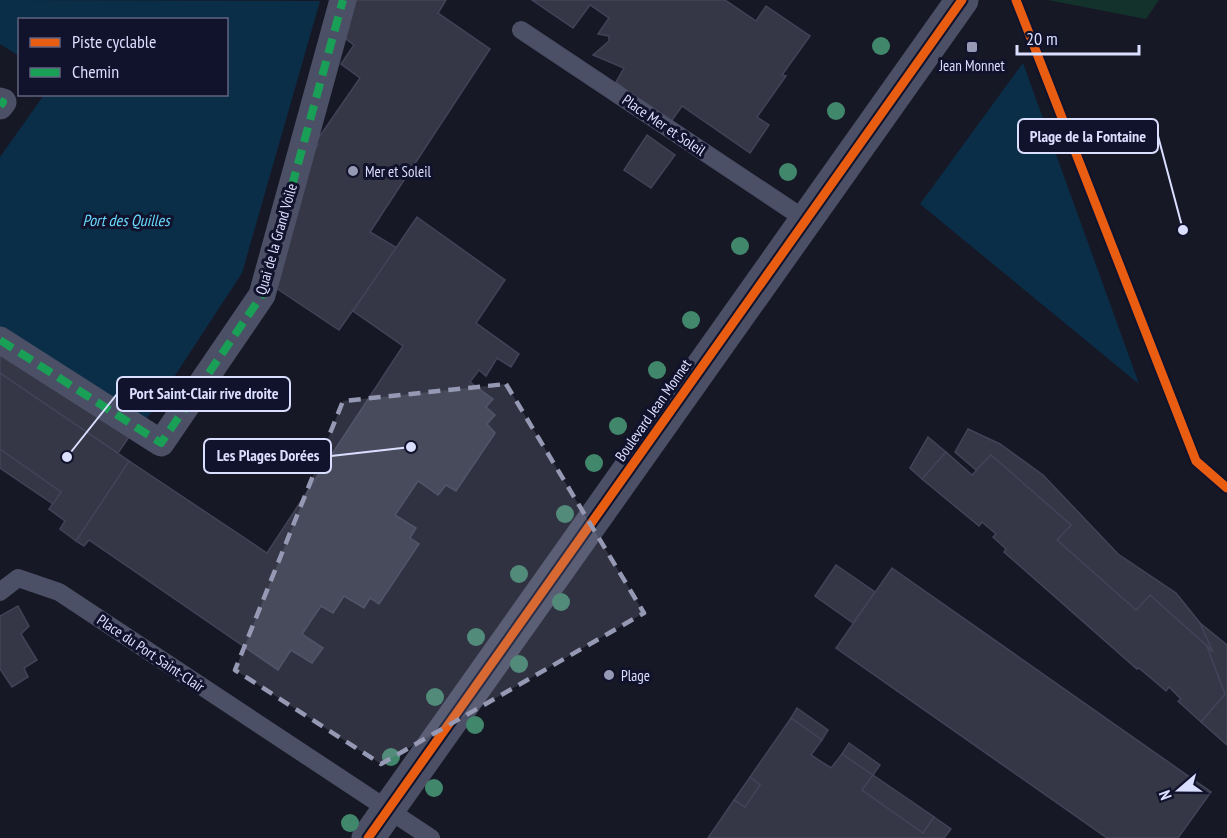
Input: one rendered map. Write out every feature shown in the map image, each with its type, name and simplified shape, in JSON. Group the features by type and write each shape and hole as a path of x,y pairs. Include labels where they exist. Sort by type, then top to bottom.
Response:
{"street":[{"name":"Quai de la Grand Voile","path":"0,340 161,443 262,295 343,0"},
{"name":"Boulevard Jean Monnet","path":"368,838 962,0"},
{"path":"0,101 3,102 0,106"}],"lane":[{"name":"Place Mer et Soleil","path":"521,30 806,220"},
{"name":"Place du Port Saint-Clair","path":"0,592 18,578 59,592 388,810"},
{"path":"388,810 431,838"}],"highlighted area":[{"path":"506,384 644,613 381,764 235,670 343,401"}],"green space":[{"path":"1048,0 1159,0 1146,19"}],"water":[{"name":"Port des Quilles","path":"0,0 320,1 242,273 144,423 0,330 0,157 43,96 228,96 228,18 18,18 18,55 0,44"},
{"path":"1023,63 1139,384 920,204"}],"building":[{"name":"Mer et Soleil","path":"356,0 446,0 438,13 490,49 370,232 397,248 339,330 267,282 309,158 318,145 315,143 360,78 341,64 354,45 335,31"},
{"path":"532,0 725,0 756,21 766,6 810,36 782,75 786,76 757,117 769,125 750,153 682,106 670,123 616,82 624,68 593,55 609,41 609,36 598,34 609,18 590,5 573,28"},
{"path":"647,135 675,155 651,188 624,170"},
{"path":"417,217 505,280 476,323 519,354 511,367 497,358 486,376 479,370 470,382 493,399 486,407 495,415 487,424 495,433 456,491 446,485 438,495 418,481 395,515 416,528 410,538 419,544 379,604 370,598 364,608 344,596 333,613 321,606 302,634 323,648 312,663 291,650 278,670 89,540 84,546 76,541 129,461 267,553 403,346 353,311"},
{"path":"0,350 129,437 118,453 0,373"},
{"path":"0,373 129,461 76,541 60,529 65,521 49,509 61,492 0,449"},
{"path":"968,429 1000,444 1043,475 1118,554 1176,593 1200,623 1213,652 1150,595 1136,610 1057,540 1071,525 991,455 976,470 955,452"},
{"path":"928,437 946,452 922,479 910,468"},
{"path":"0,449 61,492 53,504 0,468"},
{"path":"946,452 972,475 991,455 1071,525 1057,540 1136,610 1150,595 1207,646 1225,694 1201,722 1178,701 1181,699 1169,687 1166,691 1139,668 1137,669 1004,552 1006,549 993,537 996,534 982,522 979,526 922,479"},
{"path":"836,565 875,592 853,623 815,596"},
{"path":"892,568 1211,792 1178,838 1107,838 836,648"},
{"path":"18,606 29,626 21,634 37,660 24,668 28,677 12,687 0,669 0,616"},
{"path":"1200,623 1227,645 1227,745 1201,722 1225,694 1207,646 1213,652"},
{"path":"797,708 828,730 822,740 791,718"},
{"path":"791,718 822,740 811,755 831,768 842,754 873,775 862,790 923,833 934,817 951,829 944,838 708,838 734,800 745,807 760,785 750,777"},
{"path":"849,743 880,765 873,775 842,754"},
{"path":"873,775 934,817 923,833 862,790"},
{"path":"750,777 760,785 745,807 734,800"}],"marked path":[{"path":"0,340 161,443 262,295 343,0"},
{"path":"0,101 3,102 0,106"}],"cycle path":[{"path":"368,838 962,0"},
{"path":"1016,0 1196,461 1227,488"}],"place":[{"name":"Jean Monnet","path":"972,47"},
{"name":"Mer et Soleil","path":"353,171"},
{"name":"Plage de la Fontaine","path":"1183,230"},
{"name":"Les Plages Dorées","path":"411,447"},
{"name":"Port Saint-Clair rive droite","path":"67,457"},
{"name":"Plage","path":"609,675"}]}
